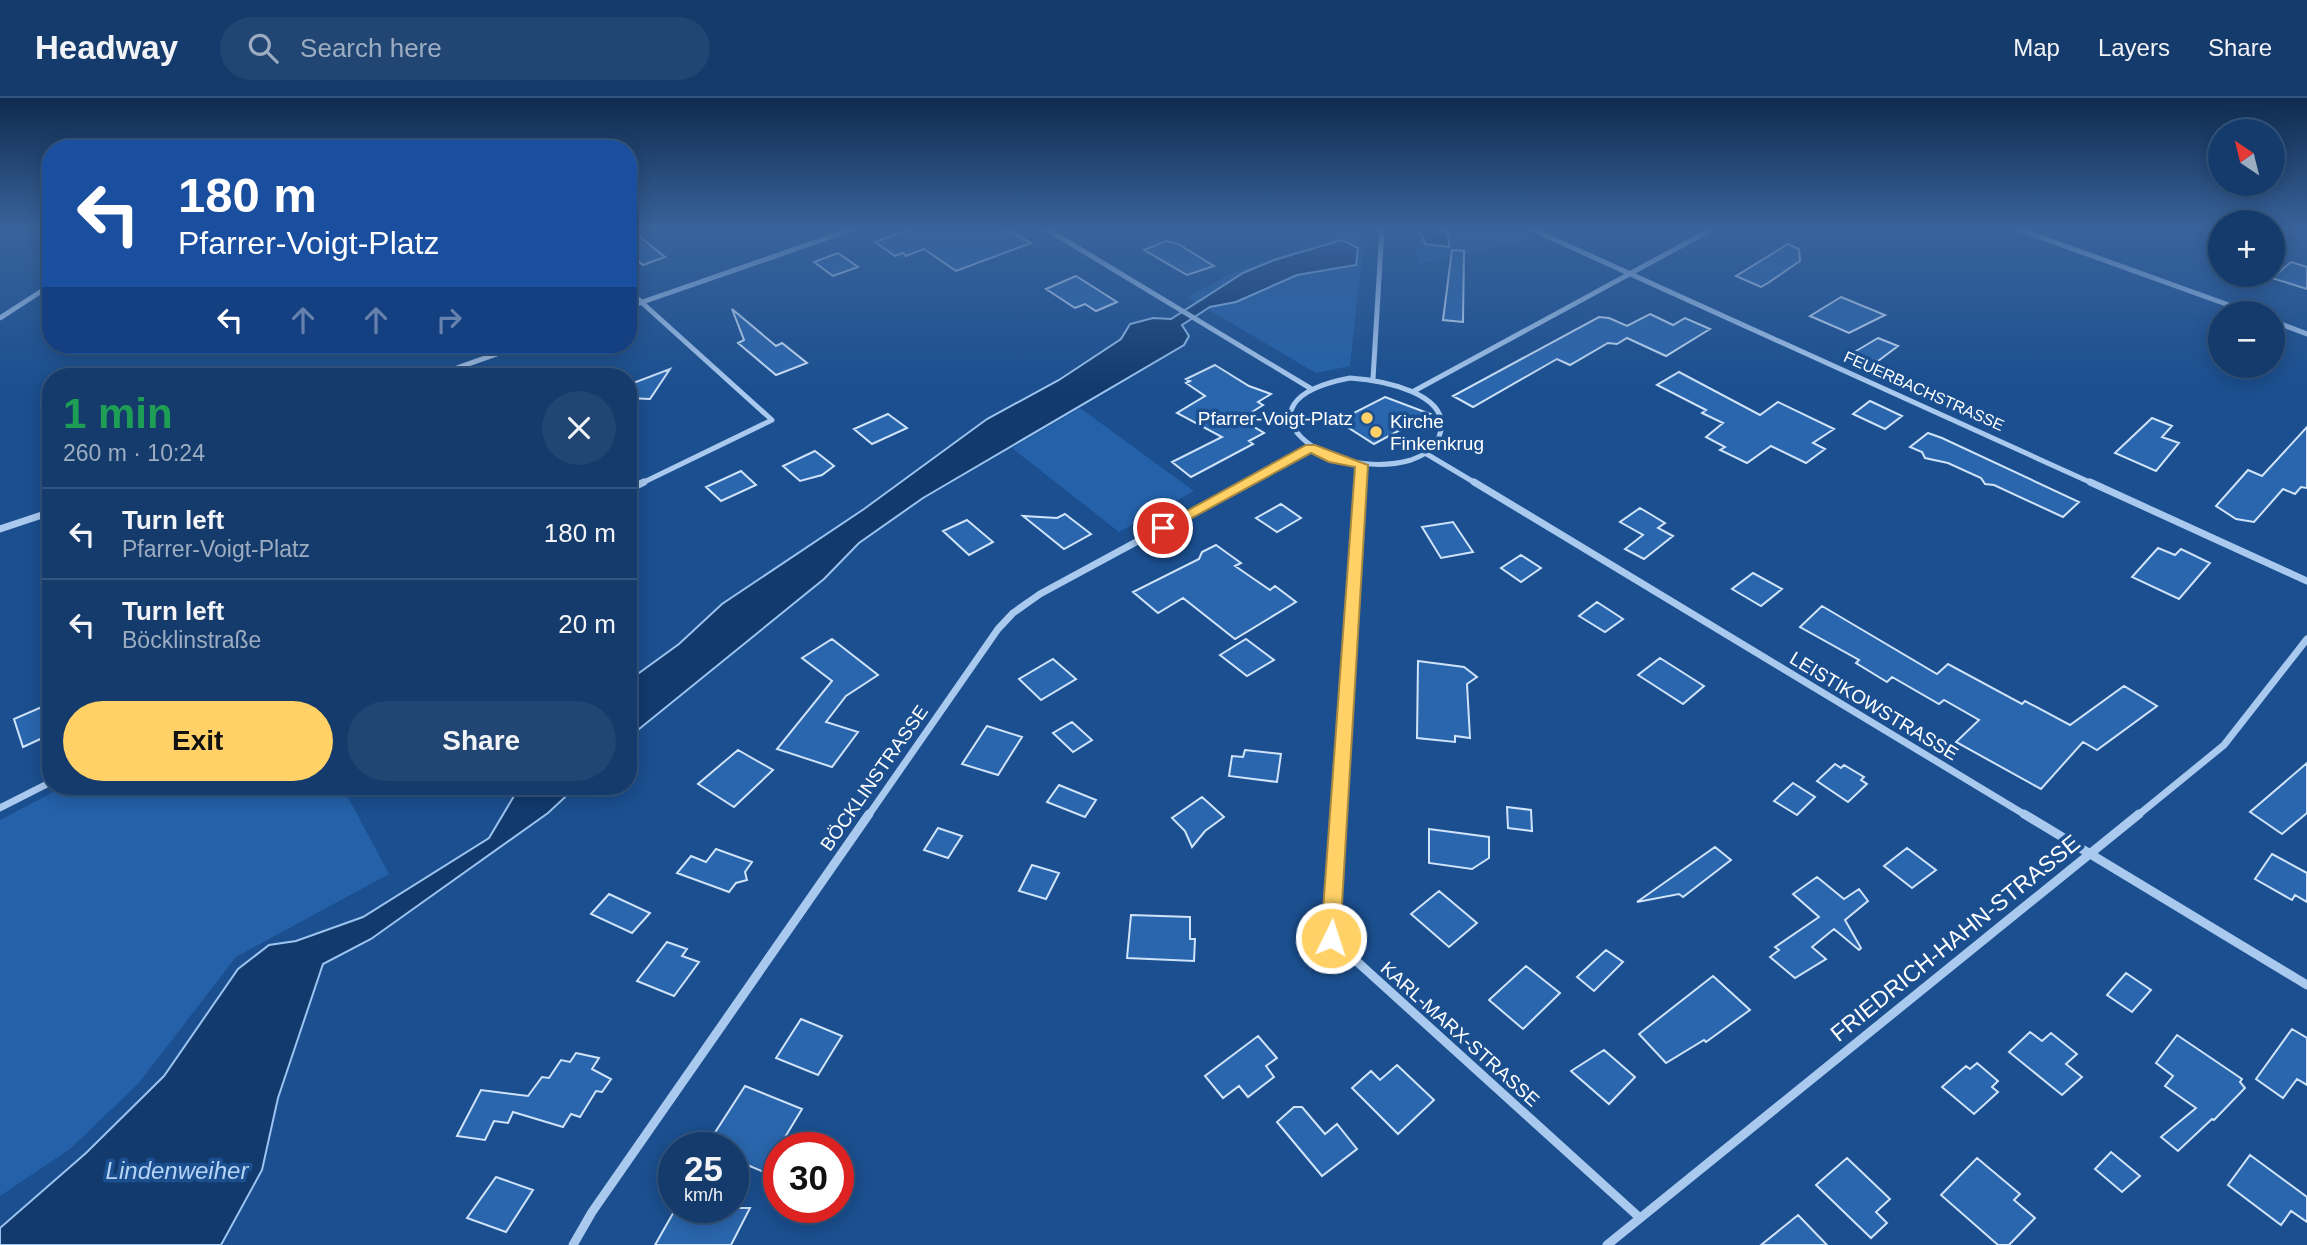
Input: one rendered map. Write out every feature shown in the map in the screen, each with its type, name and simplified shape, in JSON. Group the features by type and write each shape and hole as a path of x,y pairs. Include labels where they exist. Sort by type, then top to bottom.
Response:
{"street":[{"path":"637,304 701,282"},
{"path":"1134,282 1310,388"},
{"path":"1373,379 1379,282"},
{"path":"1414,391 1618,282"},
{"name":"FEUERBACHSTRASSE","path":"1649,282 2307,581"},
{"path":"2164,282 2218,301"},
{"path":"0,318 42,291"},
{"path":"637,298 772,420 637,486"},
{"path":"2285,326 2307,334"},
{"path":"457,368 496,354"},
{"path":"1350,378 1373,379 1414,391 1432,405 1441,422 1439,438 1425,453 1397,463 1362,465 1334,459 1311,448 1295,433 1290,416 1295,401 1310,388 1350,378"},
{"name":"BÖCKLINSTRASSE","path":"573,1245 600,1201 925,733 1013,613 1040,594 1311,448"},
{"name":"LEISTIKOWSTRASSE","path":"1425,453 2307,985"},
{"name":"KARL-MARX-STRASSE","path":"1362,465 1331,938 1640,1218"},
{"path":"0,529 42,515"},
{"name":"FRIEDRICH-HAHN-STRASSE","path":"1607,1245 2224,745 2307,639"},
{"path":"0,808 42,787"}],"shaded area":[{"path":"1216,282 1229,282 1197,303 1188,297"},
{"path":"1282,282 1359,282 1350,366 1316,373 1209,310 1210,307 1236,302"},
{"path":"1080,408 1194,491 1119,532 1012,448"},
{"path":"48,795 347,795 389,874 236,957 138,1084 70,1149 0,1196 0,820"}],"water":[{"path":"1230,282 1282,282 1236,302 1210,307 1182,325 1189,336 1184,345 923,498 859,543 824,579 637,731 637,674 679,644 722,604 864,509 987,419 1059,380 1121,339 1130,324 1153,318 1171,319"},
{"name":"Lindenweiher","path":"515,795 567,795 548,813 371,939 323,964 278,1098 262,1170 221,1245 0,1245 0,1228 86,1153 164,1076 238,969 269,945 296,941 363,917 489,838"}],"building":[{"path":"1063,282 1085,282 1117,302 1096,311 1085,304 1075,308 1046,289"},
{"path":"1448,282 1464,282 1463,322 1443,320"},
{"path":"1749,282 1770,282 1761,287"},
{"path":"2285,282 2285,282 2307,282 2307,289"},
{"path":"1841,297 1885,315 1849,333 1810,316"},
{"path":"732,309 776,346 782,343 807,363 776,375 738,343 744,340"},
{"path":"1650,314 1673,325 1685,318 1710,329 1666,356 1627,338 1617,344 1608,343 1570,365 1557,359 1473,407 1453,396 1599,317 1609,318 1627,326"},
{"path":"1878,338 1898,346 1878,361 1846,357"},
{"path":"1215,365 1249,386 1271,394 1258,402 1263,405 1241,419 1264,433 1249,441 1253,444 1191,477 1172,462 1222,437 1177,413 1205,396 1186,383 1190,381 1186,379"},
{"path":"670,369 650,399 637,398 637,382"},
{"path":"1679,372 1760,415 1778,402 1834,429 1813,443 1825,449 1806,463 1771,446 1747,463 1720,450 1725,447 1706,437 1723,423 1702,413 1706,410 1657,385"},
{"name":"Kirche Finkenkrug","path":"1385,397 1430,414 1374,444 1338,421"},
{"path":"1870,401 1902,416 1885,429 1853,414"},
{"path":"888,414 907,428 872,444 854,429"},
{"path":"2152,418 2172,426 2162,437 2179,443 2156,471 2115,453"},
{"path":"2307,427 2307,488 2301,487 2295,494 2283,489 2254,522 2236,519 2216,506 2248,470 2262,476"},
{"path":"1928,433 2079,502 2063,517 1994,485 1985,484 1981,478 1948,463 1925,458 1922,452 1910,447"},
{"path":"815,451 834,466 822,475 800,481 783,466"},
{"path":"741,471 756,485 721,501 706,487"},
{"path":"1281,504 1301,518 1277,532 1256,518"},
{"path":"1640,508 1665,523 1658,528 1673,536 1644,559 1625,549 1643,535 1620,522"},
{"path":"1065,514 1091,534 1064,549 1023,516 1057,518"},
{"path":"967,520 993,542 969,555 943,531"},
{"path":"1453,522 1473,552 1441,558 1422,527"},
{"path":"1216,545 1241,563 1235,566 1270,590 1275,586 1296,602 1235,639 1183,598 1158,613 1133,592 1199,559 1202,552"},
{"path":"2158,548 2175,555 2181,549 2210,563 2179,599 2132,577"},
{"path":"1521,555 1541,568 1521,582 1501,568"},
{"path":"1753,573 1782,589 1761,606 1732,589"},
{"path":"1597,602 1623,619 1605,632 1579,616"},
{"path":"1822,606 1937,674 1948,664 2022,704 2025,701 2070,725 2124,686 2157,706 2097,750 2083,742 2041,789 1956,742 1979,720 1944,700 1939,704 1892,677 1887,682 1856,663 1859,660 1800,627"},
{"path":"832,639 878,675 846,696 826,722 858,732 832,767 777,749 832,681 802,658"},
{"path":"1246,639 1274,660 1247,676 1220,655"},
{"path":"1660,658 1704,686 1683,704 1638,675"},
{"path":"1053,659 1076,679 1041,700 1019,679"},
{"path":"1418,661 1464,667 1477,677 1467,684 1470,738 1455,736 1455,742 1417,738"},
{"path":"42,707 42,738 23,747 14,719"},
{"path":"1072,722 1092,740 1073,752 1053,733"},
{"path":"987,726 1022,737 998,775 962,764"},
{"path":"738,750 773,770 734,807 698,784"},
{"path":"1245,750 1281,754 1277,782 1229,776 1232,756 1243,757"},
{"path":"2307,763 2307,813 2282,834 2250,812"},
{"path":"1835,764 1841,768 1844,765 1864,777 1861,780 1867,784 1848,802 1817,781"},
{"path":"1793,783 1815,797 1797,815 1774,801"},
{"path":"1059,785 1096,800 1085,817 1047,802"},
{"path":"1202,797 1224,817 1205,831 1192,847 1185,831 1172,818"},
{"path":"1507,807 1531,810 1532,831 1508,828"},
{"path":"938,828 962,836 948,858 924,850"},
{"path":"1429,829 1489,837 1489,858 1472,869 1429,863"},
{"path":"1715,847 1731,860 1683,897 1679,894 1637,902"},
{"path":"1907,848 1936,870 1912,888 1884,866"},
{"path":"716,849 752,862 745,872 747,880 736,883 729,892 677,873 691,856 706,862"},
{"path":"2272,854 2307,873 2307,902 2295,895 2292,900 2255,879"},
{"path":"1032,865 1059,873 1046,899 1019,891"},
{"path":"1817,877 1844,899 1859,889 1868,901 1845,920 1861,948 1859,950 1834,929 1812,947 1826,959 1795,978 1770,957 1779,950 1775,947 1819,917 1793,894"},
{"path":"1439,891 1477,923 1449,947 1411,914"},
{"path":"609,894 650,913 632,933 591,914"},
{"path":"1131,915 1190,917 1190,939 1195,939 1194,961 1127,958"},
{"path":"667,942 687,949 682,956 699,962 674,996 637,981"},
{"path":"1606,950 1623,962 1594,991 1577,977"},
{"path":"1526,966 1560,993 1523,1029 1489,1000"},
{"path":"2126,973 2151,990 2132,1012 2107,995"},
{"path":"1713,976 1750,1010 1706,1042 1704,1040 1666,1063 1639,1034"},
{"path":"801,1019 842,1036 818,1075 776,1058"},
{"path":"2292,1029 2307,1038 2307,1085 2297,1079 2283,1098 2256,1079"},
{"path":"2030,1032 2042,1041 2051,1033 2077,1054 2066,1064 2082,1077 2062,1095 2009,1052"},
{"path":"2177,1035 2242,1079 2240,1082 2245,1088 2178,1151 2161,1137 2196,1108 2165,1086 2173,1076 2156,1063"},
{"path":"1258,1036 1277,1058 1266,1066 1274,1077 1248,1097 1239,1086 1223,1098 1205,1076"},
{"path":"1604,1050 1635,1077 1609,1104 1571,1071"},
{"path":"576,1053 599,1058 592,1069 611,1079 602,1092 596,1091 580,1117 571,1114 563,1127 513,1112 508,1123 494,1121 485,1140 457,1136 481,1090 528,1096 542,1077 549,1078 561,1060 570,1062"},
{"path":"1977,1063 1998,1081 1992,1087 1998,1092 1974,1114 1942,1087 1966,1066 1970,1069"},
{"path":"1397,1065 1434,1100 1398,1134 1352,1088 1371,1071 1380,1080"},
{"path":"745,1086 802,1109 788,1132 763,1132 763,1172 749,1166 749,1132 715,1132"},
{"path":"1294,1107 1302,1107 1325,1134 1337,1124 1357,1149 1322,1176 1277,1122"},
{"path":"2111,1152 2140,1176 2122,1192 2095,1169"},
{"path":"2250,1155 2307,1197 2307,1222 2291,1211 2281,1225 2228,1185"},
{"path":"1847,1158 1890,1199 1876,1212 1887,1223 1871,1238 1816,1185"},
{"path":"1977,1158 2020,1194 2014,1200 2035,1218 2009,1245 1998,1245 1941,1195"},
{"path":"496,1177 533,1190 506,1232 467,1218"},
{"path":"1798,1215 1827,1245 1761,1245"},
{"path":"667,1223 742,1223 731,1245 655,1245"}],"place":[{"name":"Pfarrer-Voigt-Platz","path":"1367,418"},
{"name":"Kirche Finkenkrug","path":"1376,432"}],"route":[{"path":"1163,528 1311,448 1334,459 1362,465 1331,938"}]}
